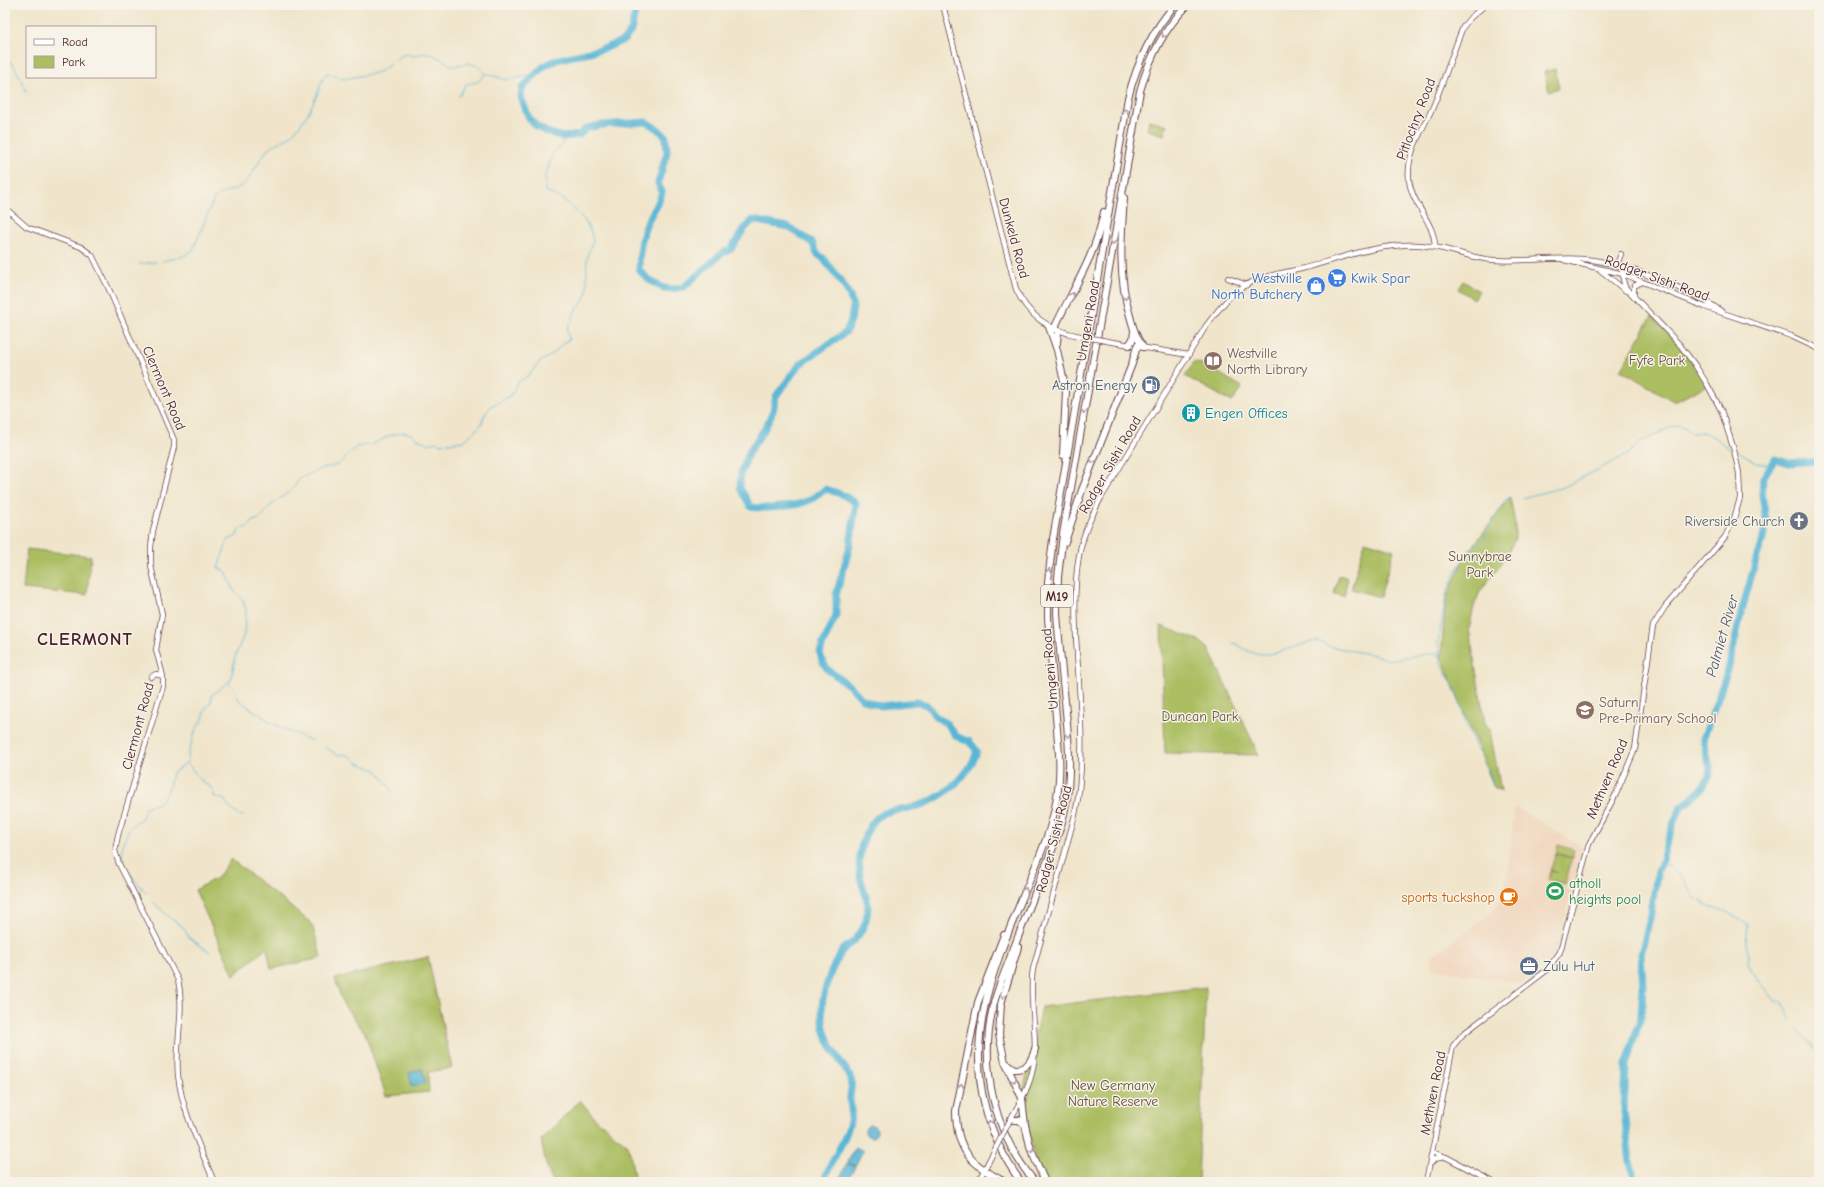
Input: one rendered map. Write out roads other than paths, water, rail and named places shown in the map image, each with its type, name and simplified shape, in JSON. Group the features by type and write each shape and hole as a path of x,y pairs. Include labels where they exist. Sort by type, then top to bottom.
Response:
{"highway":[{"name":"Umgeni Road","path":"1021,1182 1006,1160 991,1127 981,1091 978,1056 979,1030 985,1000 1019,906 1049,830 1058,790 1059,754 1047,599 1050,559 1057,512 1131,84 1141,58 1152,36 1175,5"},
{"name":"Umgeni Road","path":"1035,1182 1017,1158 1000,1123 990,1087 988,1050 990,1019 995,999 1062,825 1069,781 1069,756 1057,613 1060,559 1136,106 1149,63 1167,31 1188,5"},
{"path":"1057,512 1066,422 1065,384 1054,329 1079,282 1101,227 1123,127"},
{"path":"1060,559 1082,490 1140,347 1125,299 1121,274 1127,160"},
{"path":"1054,329 1057,350"},
{"path":"1129,344 1133,339 1134,331"},
{"path":"1041,879 1001,1004 999,1034 1005,1062 1022,1098 1025,1124 1031,1150 1045,1182"},
{"path":"1005,1182 984,1171 968,1156 962,1145 957,1129 956,1111 978,1002 995,956 1019,906"},
{"path":"1005,1062 1014,1069 1023,1068 1031,1060 1035,1049"},
{"path":"1010,1120 1019,1120 1025,1124"}],"street":[{"name":"Dunkeld Road","path":"943,5 1014,283 1026,307 1034,316 1054,329 1080,336 1189,355"},
{"name":"Pitlochry Road","path":"1435,247 1433,233 1410,186 1409,163 1414,147 1435,104 1463,27 1470,18 1485,5"},
{"name":"Clermont Road","path":"5,208 26,227 81,247 92,255 108,287 174,440 173,453 153,531 151,547 151,566 162,613 156,650 163,676 162,690 118,835 115,851 119,864 178,980 180,995 177,1065 180,1087 214,1182"},
{"name":"Rodger Sishi Road","path":"978,1182 1022,1098 1032,1073 1035,1049 1030,994 1033,969 1075,815 1079,792 1080,720 1075,592 1082,544 1092,516 1101,498 1206,326 1226,300 1247,285 1278,275 1393,246 1420,245 1490,260 1584,259 1610,264 1676,287 1721,311"},
{"path":"1610,264 1618,262 1621,254"},
{"name":"Rodger Sishi Road","path":"1562,260 1623,274 1705,307 1721,311 1791,336 1819,349"},
{"path":"1596,267 1632,295"},
{"path":"1623,274 1624,268"},
{"name":"Methven Road","path":"1426,1182 1452,1049 1462,1034 1547,970 1560,952 1589,844 1616,794 1635,749 1653,626 1661,613 1725,537 1734,519 1740,498 1741,482 1738,463 1718,405 1691,359 1624,285 1623,274"},
{"path":"1228,278 1247,285"},
{"path":"1632,295 1634,286 1642,282"},
{"path":"151,677 156,674 163,676"},
{"path":"1432,1152 1446,1157 1493,1182"},
{"path":"1429,1165 1436,1158 1446,1157"}],"water":[{"path":"422,1069 426,1083 412,1086 409,1073"},
{"path":"869,1125 873,1125 877,1131 873,1137 869,1137 865,1133 865,1129"},
{"path":"855,1147 863,1151 855,1166 848,1162"},
{"path":"847,1163 855,1167 847,1182 838,1182"}],"waterway":[{"path":"633,5 635,12 631,31 624,40 606,48 556,60 544,66 522,88 521,97 529,118 537,127 563,137 579,135 587,128 601,125 646,122 658,129 666,137 667,152 658,183 662,192 644,233 639,264 639,270 649,280 663,288 673,289 684,287 721,254 731,249 744,229 753,220 788,227 812,242 817,254 823,258 843,284 850,296 853,307 851,320 846,332 800,364 776,396 773,411 765,428 749,452 741,473 740,488 751,507 757,508 773,508 798,504 810,500 826,489 843,495 856,503 850,546 836,595 836,615 822,646 820,653 822,660 827,669 851,687 862,699 881,706 916,702 927,705 935,716 947,724 956,736 969,741 977,751 968,770 961,779 944,793 924,804 883,814 873,822 865,836 860,855 859,868 867,901 868,910 866,919 864,926 854,941 843,950 839,956 830,974 822,1006 824,1029 829,1043 850,1076 852,1084 849,1125 823,1182"},
{"path":"163,261 184,256 193,250 214,199 219,194 243,185 268,149 274,144 290,136 297,129 316,98 323,79 327,73 344,79 375,73 383,70 400,56 407,54 414,56 425,53 432,54 453,66 470,63 479,67 485,73 506,80 535,74"},
{"path":"5,56 15,67 27,93"},
{"path":"459,96 466,84 478,82 485,74"},
{"path":"146,893 126,866 122,852 123,843 129,829 143,816 145,807 159,803 168,791 172,774 188,761 188,754 196,729 203,719 205,709 211,702 212,695 231,680 235,657 244,634 246,610 243,600 234,591 226,571 218,568 228,540 237,536 239,529 248,527 253,521 261,518 271,505 293,489 299,479 322,468 339,464 356,447 366,445 369,446 389,436 403,432 412,434 418,439 429,444 437,442 440,444 464,441 481,425 485,414 492,405 500,402 512,394 517,383 529,375 540,362 553,354 563,343 569,340 567,330 569,324 587,293 587,262 593,242 588,226 583,218 569,204 546,192 545,189 545,176 553,154 562,145 563,137"},
{"path":"139,264 156,262"},
{"path":"1522,498 1564,487 1628,454 1639,443 1675,425 1685,427 1689,432 1703,432 1714,437 1730,449"},
{"path":"1739,452 1757,462 1770,465"},
{"name":"Palmiet River","path":"1635,1182 1630,1161 1624,1112 1626,1065 1641,1017 1643,987 1641,954 1651,914 1656,879 1674,821 1682,807 1703,788 1709,776 1710,768 1703,739 1728,670 1742,610 1763,539 1766,520 1762,494 1763,478 1775,459 1789,463 1819,461"},
{"path":"1494,787 1490,773 1483,762 1483,757 1476,748 1466,724 1455,688 1441,665 1438,643 1447,591 1459,566 1465,557 1484,539 1505,500 1510,497"},
{"path":"1233,643 1246,650 1263,654 1271,654 1302,644 1318,641 1328,646 1374,655 1389,660 1426,654 1439,654"},
{"path":"229,683 234,688 239,700 250,708 275,725 312,741"},
{"path":"324,746 337,755 345,754 356,762 378,771 393,792"},
{"path":"187,763 204,784 210,786 215,797 225,800 232,810 243,816"},
{"path":"1661,863 1670,866 1687,884 1694,897 1707,905 1727,912 1748,924 1746,944 1749,955 1748,963 1752,971 1776,1002 1783,1003 1791,1020"},
{"path":"153,902 184,928 189,938 210,952"},
{"path":"1798,1029 1808,1039 1819,1056"}],"place":[{"name":"Kwik Spar","path":"1337,278"},
{"name":"Westville North Butchery","path":"1316,286"},
{"name":"Westville North Library","path":"1213,361"},
{"name":"Astron Energy","path":"1151,385"},
{"name":"Engen Offices","path":"1191,413"},
{"name":"Riverside Church","path":"1799,521"},
{"name":"Saturn Pre-Primary School","path":"1585,710"},
{"name":"atholl heights pool","path":"1555,891"},
{"name":"sports tuckshop","path":"1509,897"},
{"name":"Zulu Hut","path":"1529,966"}],"district":[{"name":"CLERMONT","path":"85,639"}],"park label":[{"name":"Fyfe Park","path":"1657,360"},
{"name":"Sunnybrae Park","path":"1480,564"},
{"name":"Duncan Park","path":"1200,716"},
{"name":"New Germany Nature Reserve","path":"1113,1094"}]}
